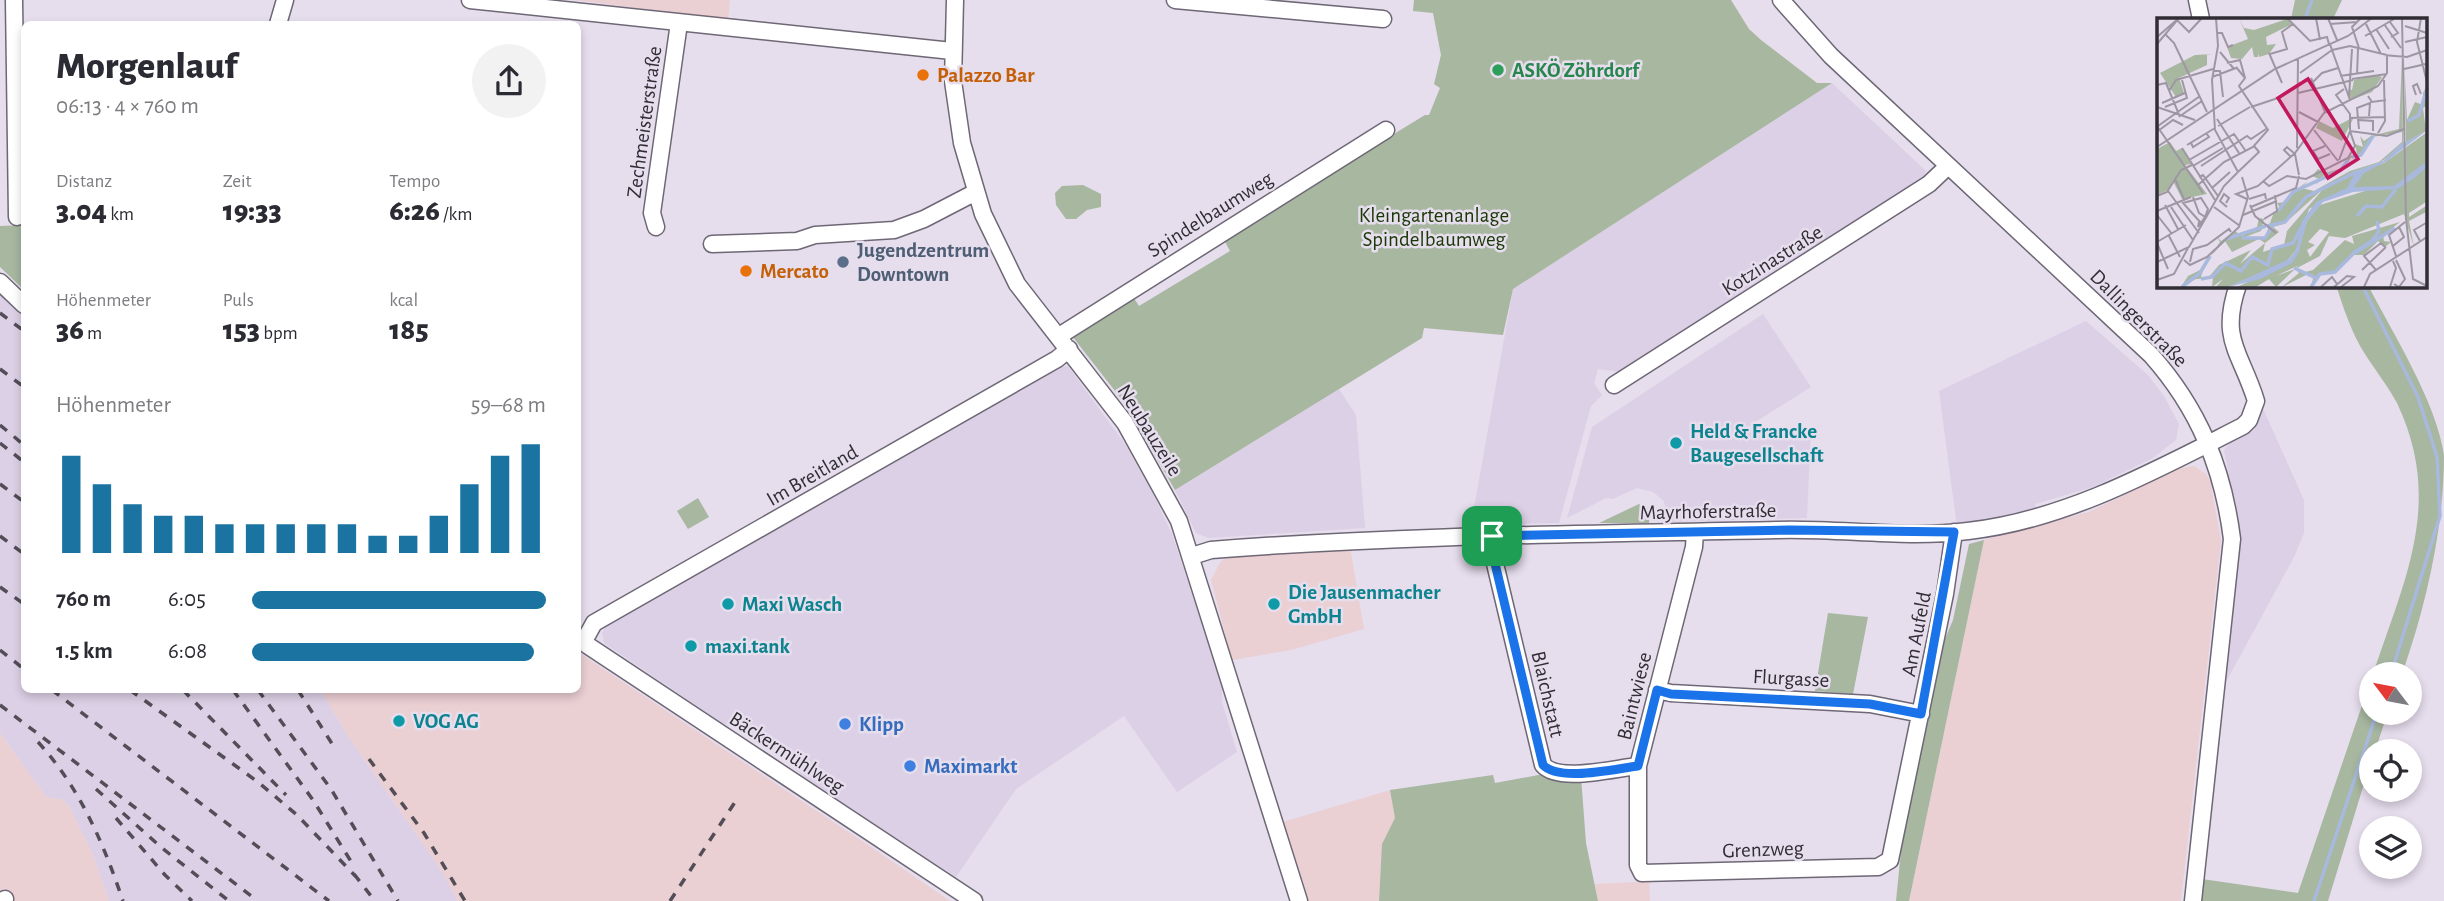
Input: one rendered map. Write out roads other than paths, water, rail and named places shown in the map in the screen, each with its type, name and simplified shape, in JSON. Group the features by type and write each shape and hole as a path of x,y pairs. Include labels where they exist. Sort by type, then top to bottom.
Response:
{"street":[{"path":"0,215 21,218 14,0"},
{"path":"279,21 285,0"},
{"path":"470,0 952,51"},
{"name":"Neubauzeile","path":"955,0 952,51 957,111 976,192 1003,260 1025,295 1125,423 1179,521 1299,901"},
{"path":"1175,0 1240,3 1383,19"},
{"name":"Dallingerstraße","path":"1781,0 1831,55 2151,355 2182,392 2208,441 2223,489 2232,539 2193,901"},
{"path":"2197,0 2201,18"},
{"name":"Zechmeisterstraße","path":"656,227 652,213 679,23"},
{"name":"Spindelbaumweg","path":"1064,343 1386,130"},
{"name":"Kotzinastraße","path":"1614,385 1929,184 1948,166"},
{"path":"712,244 797,241 815,235 894,230 917,222 976,192"},
{"path":"0,282 21,302"},
{"name":"Mayrhoferstraße","path":"1192,556 1211,550 1354,539 1789,530 1954,532 1998,525 2089,500 2243,426 2249,420 2256,401 2232,343 2229,329 2229,314 2237,287"},
{"name":"Im Breitland","path":"581,640 594,623 1057,359 1064,343"},
{"name":"Baintwiese","path":"1642,873 1638,865 1638,766 1694,547 1695,532"},
{"name":"Am Aufeld","path":"1885,865 1893,854 1954,532"},
{"name":"Blaichstatt","path":"1492,536 1492,551 1543,765 1548,770 1563,774 1638,766"},
{"name":"Bäckermühlweg","path":"581,642 974,901"},
{"name":"Flurgasse","path":"1657,690 1671,694 1870,704 1921,714"},
{"name":"Grenzweg","path":"1642,873 1885,865"}],"waterway":[{"path":"2305,18 2312,0"},
{"path":"2363,287 2418,397 2437,457 2440,516 2395,662"},
{"path":"2314,901 2373,725"}],"railway":[{"path":"0,313 21,329"},
{"path":"0,369 21,385"},
{"path":"0,425 21,442"},
{"path":"0,443 21,460"},
{"path":"0,484 21,500"},
{"path":"0,536 21,552"},
{"path":"0,587 21,602"},
{"path":"0,650 21,667"},
{"path":"56,693 329,901"},
{"path":"134,693 258,782 297,815 361,882"},
{"path":"186,693 286,795"},
{"path":"235,693 313,800 352,863"},
{"path":"260,693 331,789 398,901"},
{"path":"300,693 336,750"},
{"path":"0,705 258,901"},
{"path":"38,742 66,778 89,817 123,901"},
{"path":"369,759 424,833 465,901"},
{"path":"96,789 162,848 229,901"},
{"path":"670,901 739,796"},
{"path":"116,818 165,875 192,901"},
{"path":"354,874 375,901"}],"place":[{"name":"ASKÖ Zöhrdorf","path":"1498,70"},
{"name":"Palazzo Bar","path":"923,75"},
{"name":"Jugendzentrum Downtown","path":"843,262"},
{"name":"Mercato","path":"746,271"},
{"name":"Held & Francke Baugesellschaft","path":"1676,443"},
{"name":"Maxi Wasch","path":"728,604"},
{"name":"Die Jausenmacher GmbH","path":"1274,604"},
{"name":"maxi.tank","path":"691,646"},
{"name":"VOG AG","path":"399,721"},
{"name":"Klipp","path":"845,724"},
{"name":"Maximarkt","path":"910,766"}],"park label":[{"name":"Kleingartenanlage Spindelbaumweg","path":"1434,227"}]}
